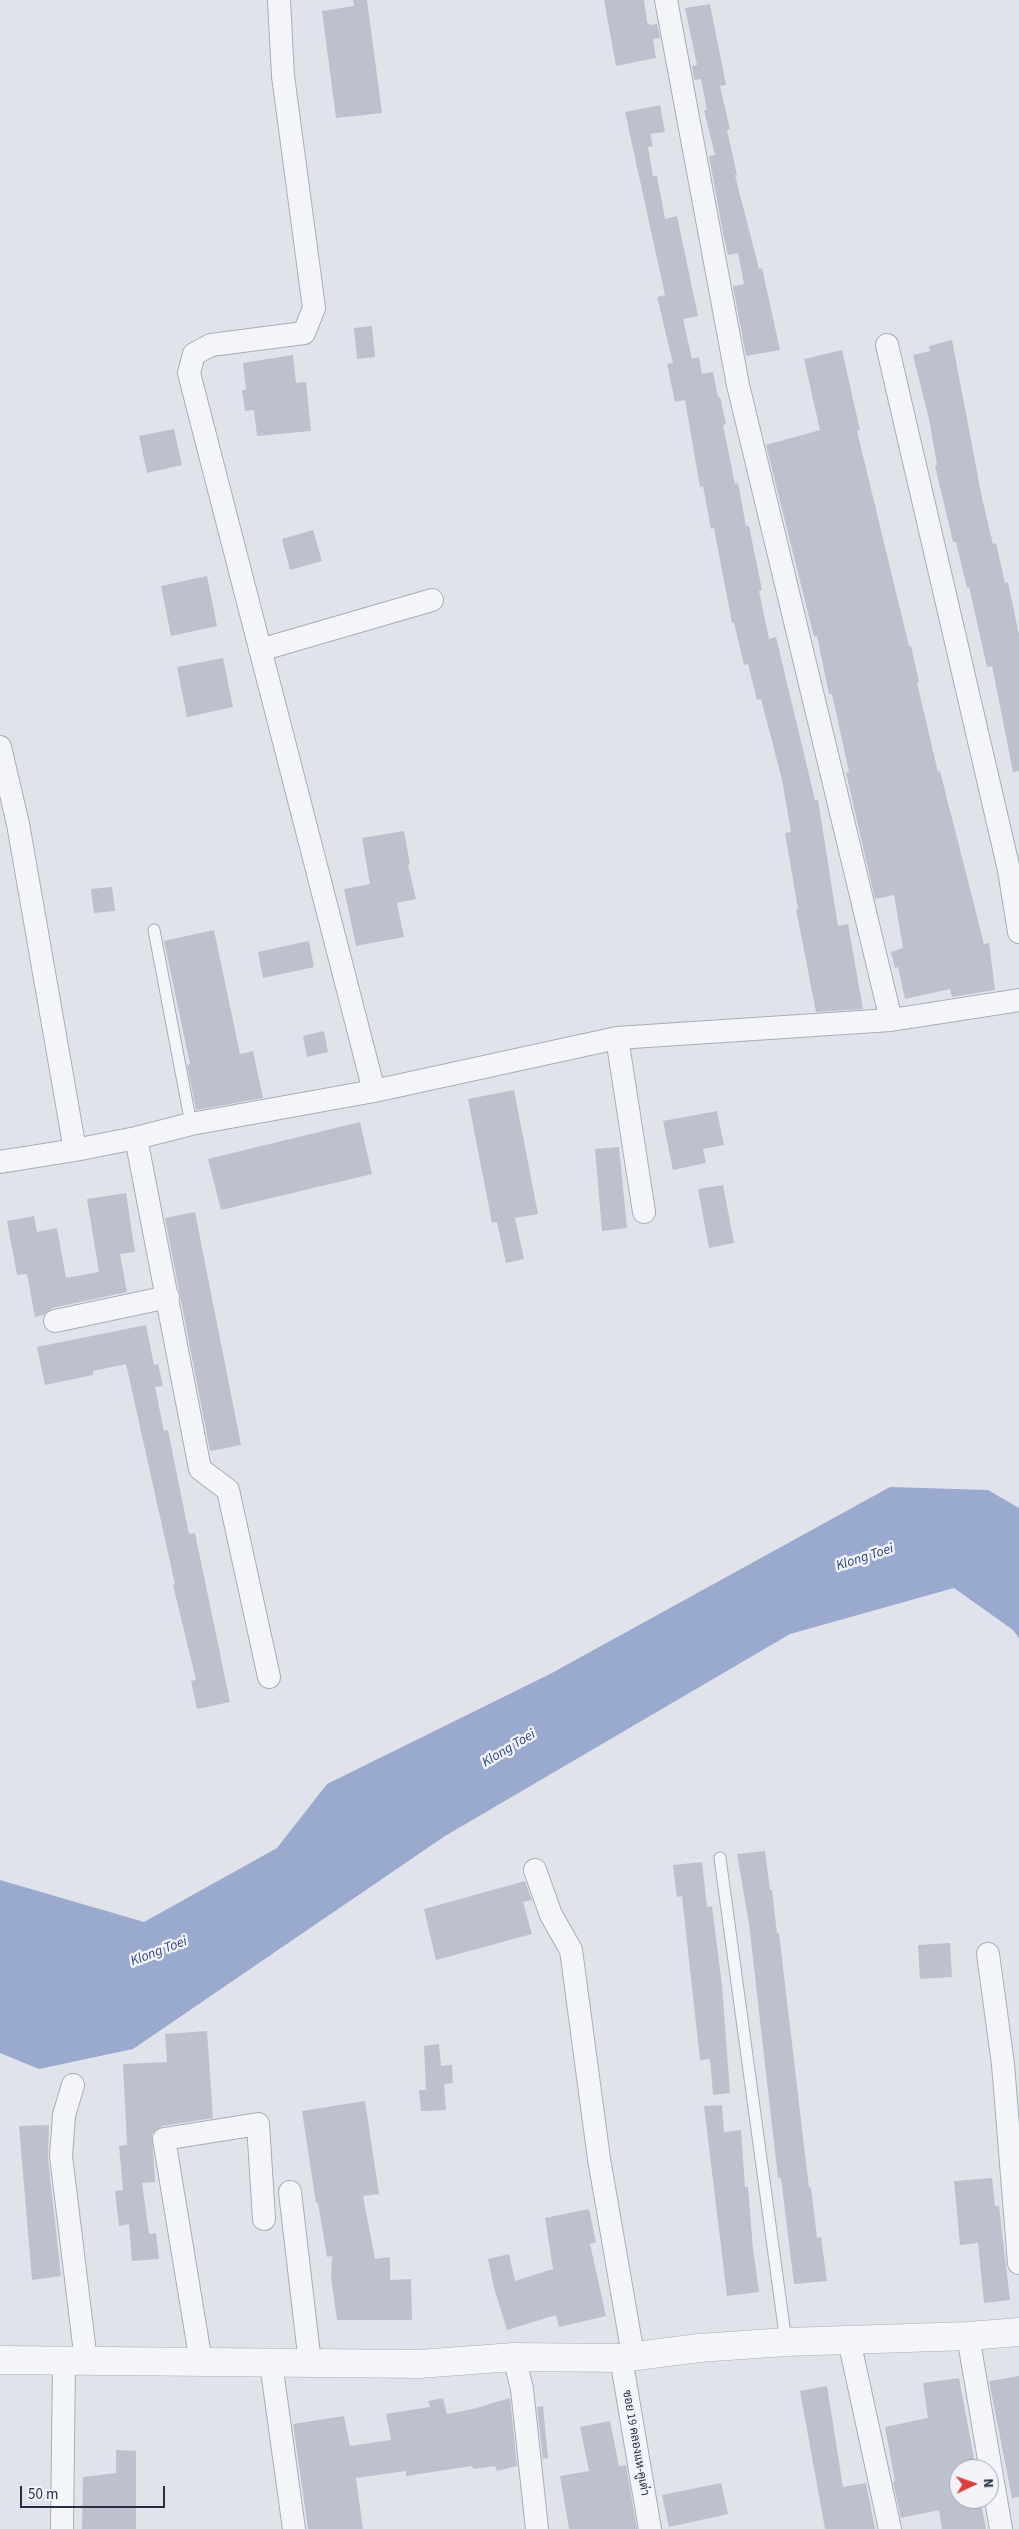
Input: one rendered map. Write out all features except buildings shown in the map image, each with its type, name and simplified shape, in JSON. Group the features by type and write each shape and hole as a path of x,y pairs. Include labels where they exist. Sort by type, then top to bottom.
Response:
{"street":[{"path":"279,0 283,76 314,308 304,333 211,345 194,354 189,373 374,1091"},
{"path":"666,0 738,384 891,1020"},
{"path":"887,345 1009,870 1019,932"},
{"path":"260,650 432,600"},
{"path":"0,747 18,824 75,1150"},
{"path":"0,1162 75,1150 136,1138 191,1124 374,1091 617,1038 891,1020 1019,1000"},
{"path":"617,1038 644,1212"},
{"path":"136,1138 200,1469 228,1490 269,1677"},
{"path":"55,1320 168,1297"},
{"name":"ซอย 19 คลองแห-คูเต่า","path":"536,1870 551,1915 571,1950 650,2529"},
{"path":"988,1954 1003,2064 1019,2263"},
{"path":"62,2529 75,2361 61,2156 64,2115 73,2085"},
{"path":"201,2362 164,2139 258,2124 264,2219"},
{"path":"290,2192 310,2363"},
{"path":"0,2360 419,2364 514,2357 627,2357 786,2342 968,2336 1019,2332"},
{"path":"968,2336 1001,2529"},
{"path":"849,2340 890,2529"},
{"path":"514,2357 522,2388 537,2529"},
{"path":"271,2363 294,2529"}],"lane":[{"path":"154,930 191,1124"},
{"path":"720,1858 786,2342"}],"water":[{"name":"Klong Toei","path":"890,1487 988,1490 1019,1508 1019,1638 1013,1630 954,1588 790,1634 445,1836 133,2049 39,2069 0,2053 0,1880 144,1922 277,1848 327,1784 550,1674"}]}
